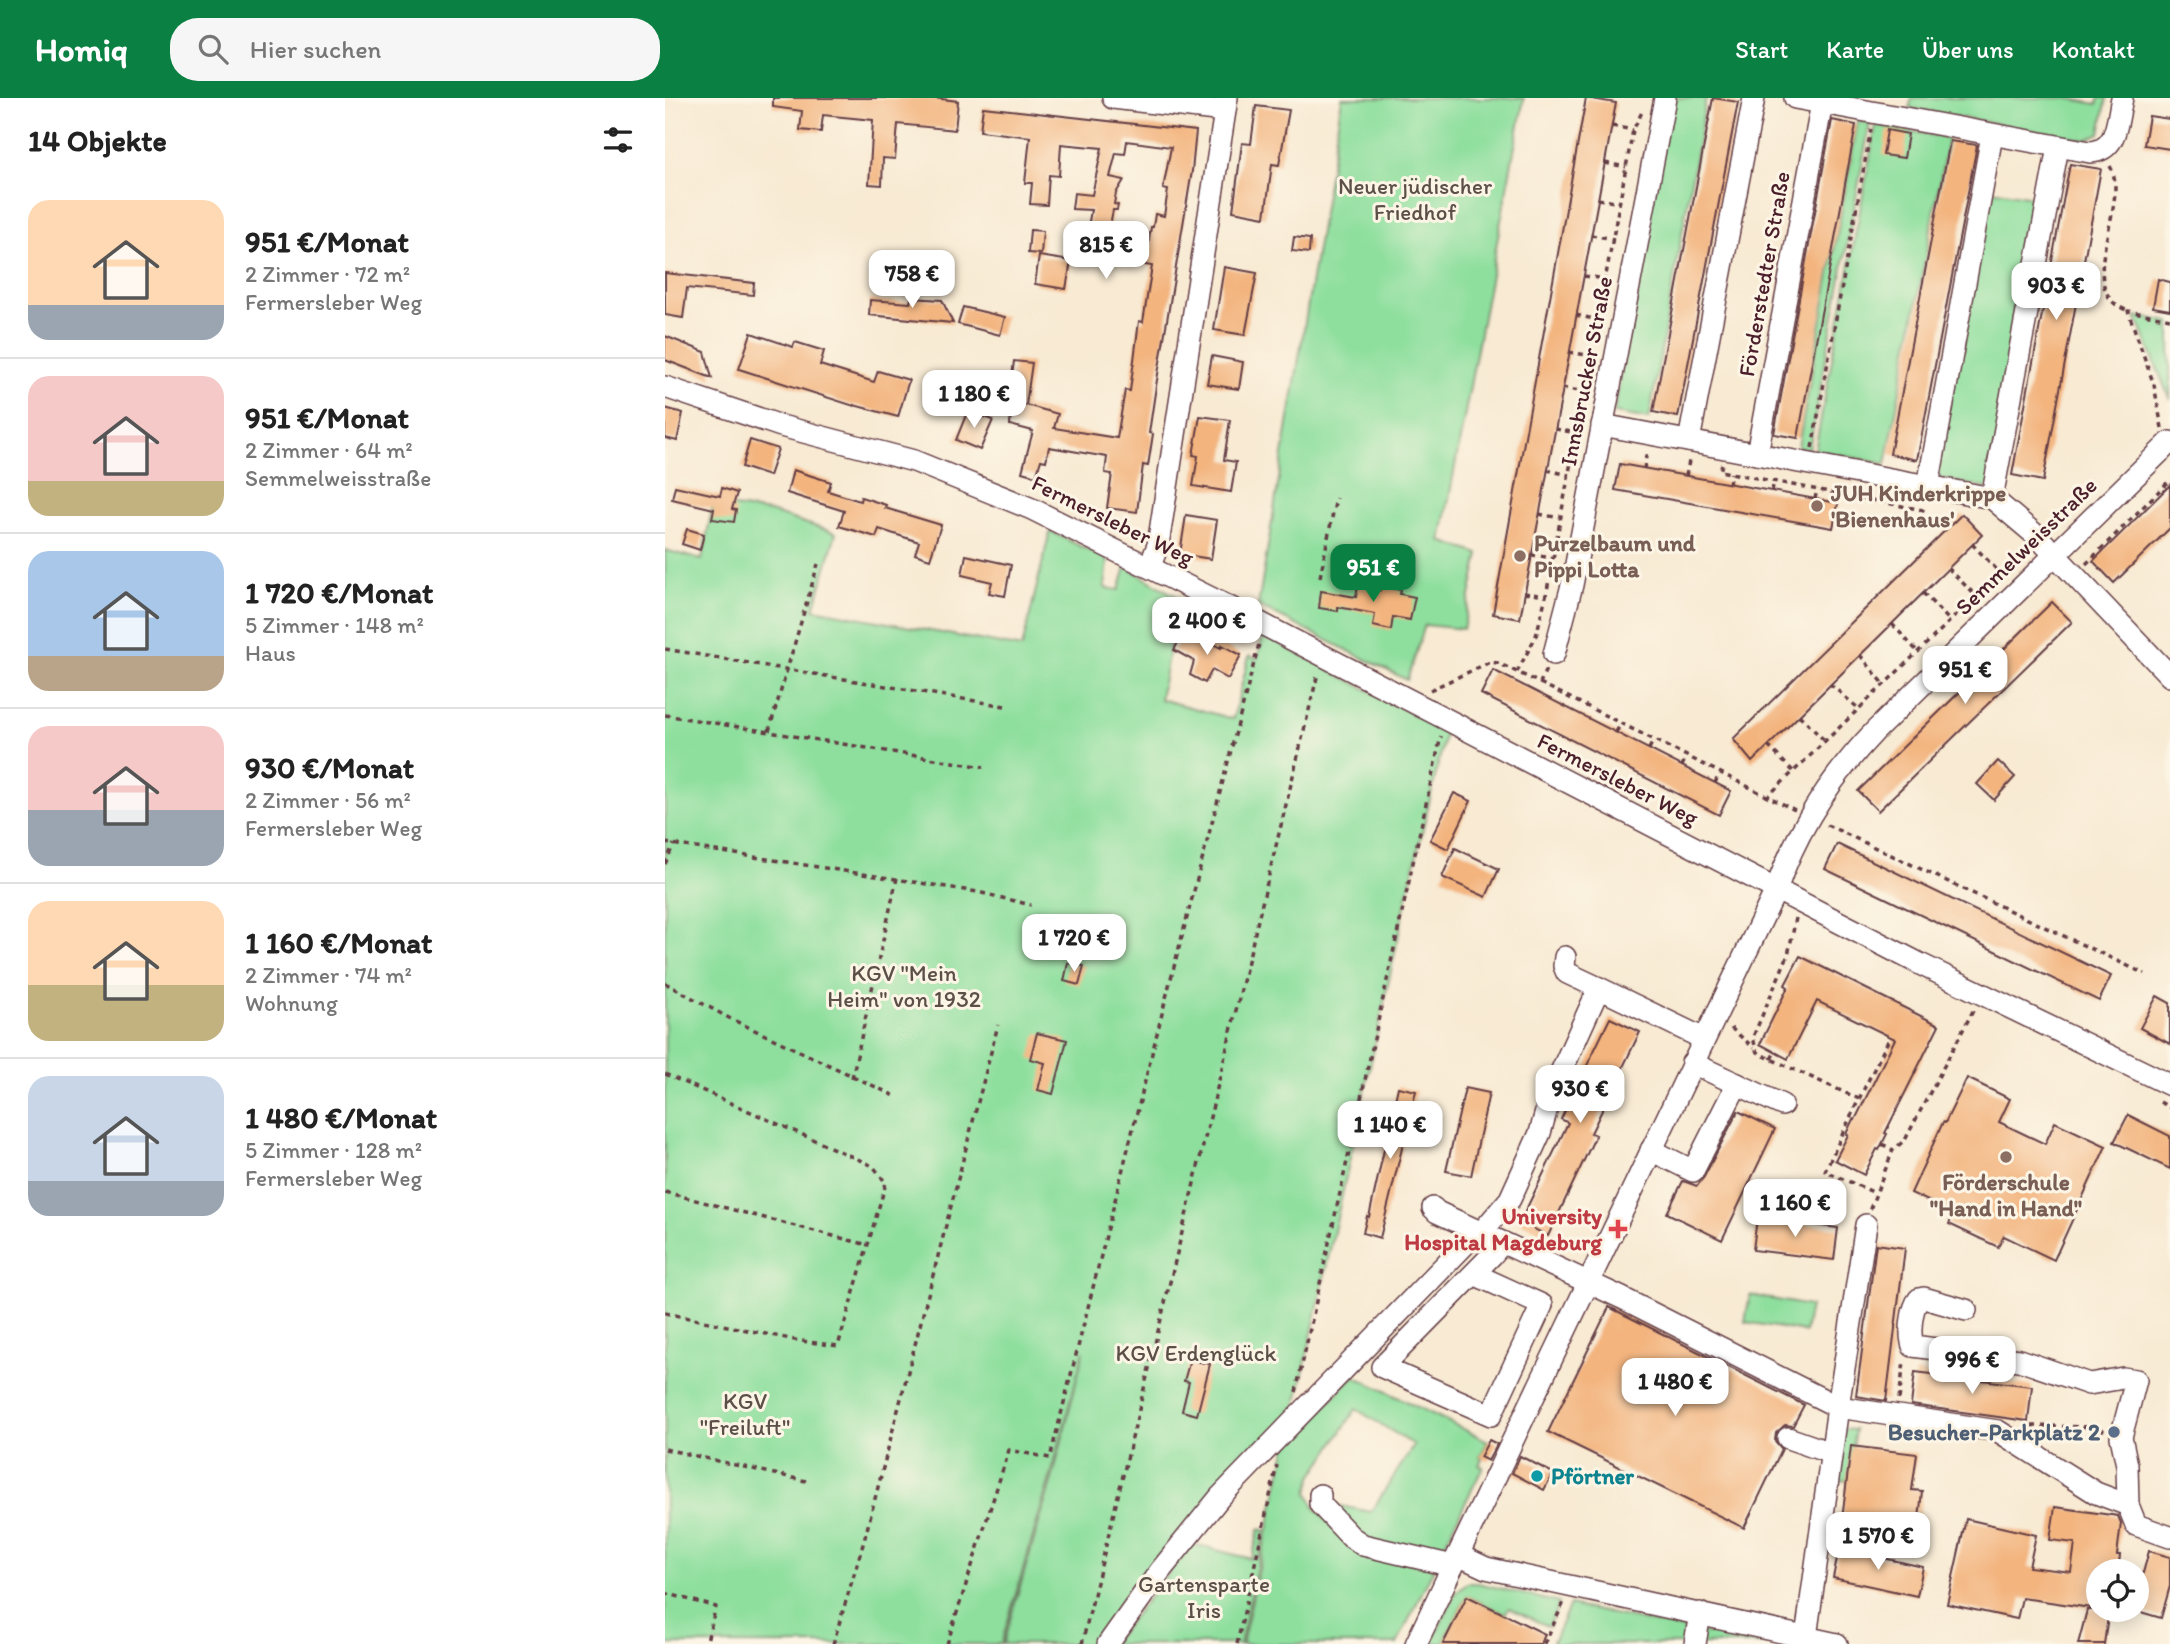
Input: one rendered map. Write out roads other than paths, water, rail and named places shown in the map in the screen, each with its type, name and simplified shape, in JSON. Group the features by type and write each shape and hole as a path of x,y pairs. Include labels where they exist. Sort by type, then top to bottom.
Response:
{"street":[{"path":"1113,98 1226,105 1158,545 1150,566"},
{"name":"Förderstedter Straße","path":"1689,441 1754,98"},
{"path":"1795,98 2090,152 2102,151 2109,146 2122,98"},
{"name":"Innsbrucker Straße","path":"1554,654 1572,585 1602,425 1655,102"},
{"name":"Förderstedter Straße","path":"1757,454 1822,103"},
{"path":"1928,486 1992,135"},
{"path":"1992,498 2058,147"},
{"name":"Fermersleber Weg","path":"665,387 781,426 890,453 953,475 1032,509 1150,566 1981,994 2170,1085"},
{"path":"1602,425 1992,498 2038,537 2170,676"},
{"name":"Semmelweisstraße","path":"1776,890 1808,816 1832,779 1860,746 2170,442"},
{"path":"1416,1644 1776,890"},
{"path":"1565,957 1567,973 1704,1039"},
{"path":"1108,1644 1195,1527 1293,1421 1510,1199 1541,1133 1551,1094 1599,988"},
{"path":"1692,1063 1782,1105"},
{"path":"1651,1150 1693,1171 1737,1084"},
{"path":"1433,1208 1501,1244 1588,1282 1837,1407 1998,1431 2096,1493 2128,1505"},
{"path":"1806,1637 1837,1407 1866,1225"},
{"path":"1474,1274 1542,1305 1491,1415 1382,1367 1501,1244"},
{"path":"1966,1310 1924,1298 1919,1299 1915,1306 1911,1338 1913,1346 2019,1360 2089,1384 2123,1378 2136,1380 2122,1430 2122,1446 2127,1465 2128,1505 2131,1516 2140,1528 2170,1537"},
{"path":"1788,1438 1831,1453"},
{"path":"1320,1494 1320,1504 1351,1537 1363,1545 1456,1561 1837,1644"},
{"path":"1695,1644 1700,1613"}],"place":[{"name":"JUH Kinderkrippe 'Bienenhaus'","path":"1817,506"},
{"name":"Purzelbaum und Pippi Lotta","path":"1520,556"},
{"name":"Förderschule \"Hand in Hand\"","path":"2006,1157"},
{"name":"University Hospital Magdeburg","path":"1618,1229"},
{"name":"Besucher-Parkplatz 2","path":"2114,1432"},
{"name":"Pförtner","path":"1537,1476"}],"park label":[{"name":"Neuer jüdischer Friedhof","path":"1415,199"},
{"name":"KGV \"Mein Heim\" von 1932","path":"904,986"},
{"name":"KGV Erdenglück","path":"1196,1353"},
{"name":"KGV \"Freiluft\"","path":"745,1414"},
{"name":"Gartensparte Iris","path":"1204,1597"}]}
